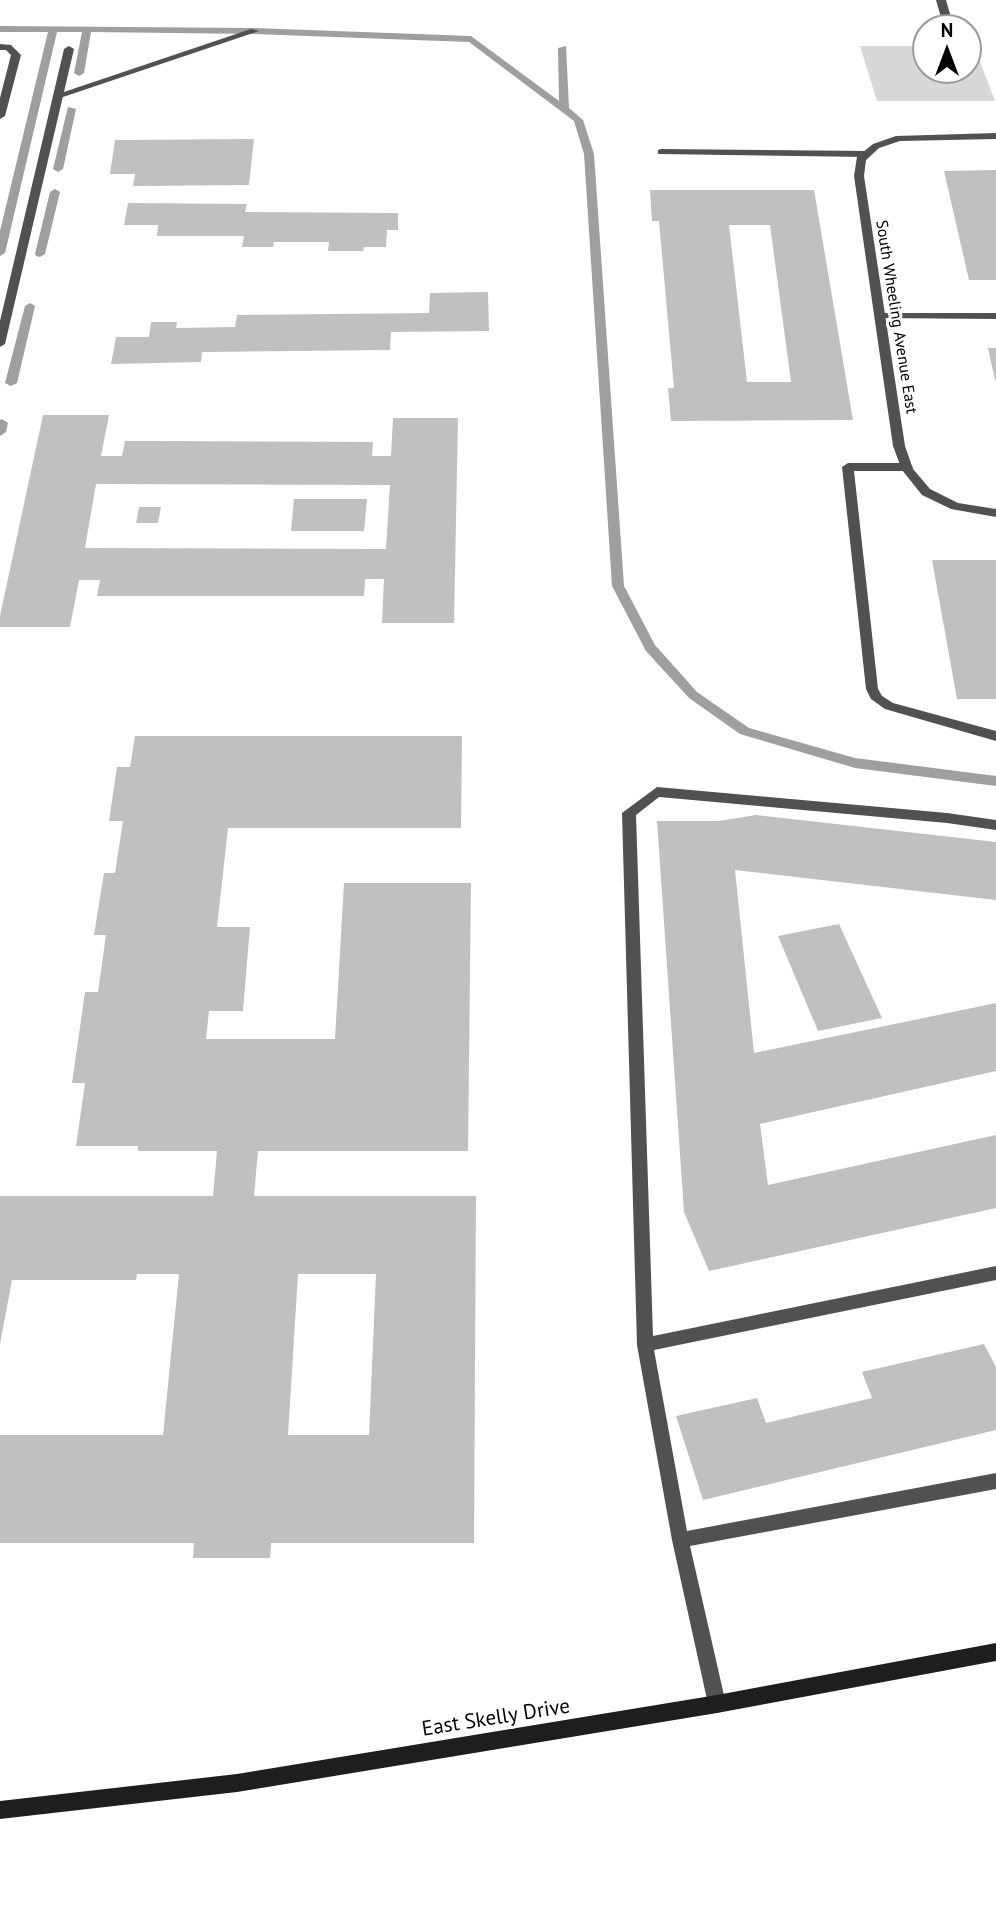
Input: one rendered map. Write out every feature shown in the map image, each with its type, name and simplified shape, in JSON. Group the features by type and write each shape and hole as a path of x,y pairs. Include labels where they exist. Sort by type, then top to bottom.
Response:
{"main road":[{"name":"East Skelly Drive","path":"0,1810 237,1783 717,1704 996,1653"}],"street":[{"path":"57,96 254,31"},
{"path":"0,47 8,47 16,55 0,116"},
{"path":"0,344 69,50"},
{"path":"661,152 871,150 899,138 996,136"},
{"name":"South Wheeling Avenue East","path":"871,150 861,159 859,176 899,446 907,467 926,492 955,506 996,513"},
{"path":"880,316 996,316"},
{"path":"907,467 848,467 872,690 877,699 889,706 996,736"},
{"path":"717,1704 680,1540 645,1345 629,813 657,792 947,818 996,825"},
{"path":"645,1345 996,1273"},
{"path":"680,1540 996,1481"}],"shaded area":[{"path":"860,46 912,46 912,84 982,84 982,67 995,101 877,101"}],"building":[{"path":"254,139 249,185 133,186 135,174 110,174 115,140"},
{"path":"996,170 996,280 969,280 944,171"},
{"path":"650,190 814,190 853,420 671,421 668,388 674,388 659,221 652,221","holes":["729,225 770,225 791,382 747,382"]},
{"path":"128,203 247,204 245,212 398,213 398,230 387,230 386,247 364,247 363,251 328,251 329,242 274,242 273,247 242,247 244,236 157,236 158,225 124,225"},
{"path":"488,292 489,331 391,332 390,350 202,352 201,362 111,364 116,337 149,337 151,322 177,322 176,328 235,327 237,315 429,313 430,293"},
{"path":"988,348 996,348 996,380 995,380"},
{"path":"43,415 109,415 101,456 122,456 125,441 162,441 373,442 372,456 391,456 393,418 458,418 454,623 382,623 384,579 365,579 364,596 97,596 100,580 79,580 70,627 0,627 0,616","holes":["96,484 390,485 386,549 85,548"]},
{"path":"294,499 367,499 364,531 291,531"},
{"path":"139,507 161,507 158,523 136,523"},
{"path":"932,560 996,560 996,699 957,699"},
{"path":"135,736 462,736 461,828 228,828 217,927 250,927 243,1011 209,1011 206,1039 335,1039 344,883 471,883 468,1151 258,1151 254,1196 476,1196 474,1543 271,1543 270,1558 193,1558 194,1543 0,1543 0,1435 163,1435 179,1274 137,1274 136,1280 12,1280 0,1344 0,1196 213,1196 217,1151 138,1151 138,1146 76,1146 85,1083 72,1083 85,992 98,992 106,935 94,935 104,873 115,873 123,821 109,821 117,767 130,767","holes":["298,1274 376,1274 369,1435 288,1435"]},
{"path":"756,815 996,842 996,900 735,870 754,1053 996,1003 996,1071 760,1124 768,1185 996,1135 996,1208 709,1271 684,1212 657,821 719,821"},
{"path":"839,924 882,1018 818,1031 778,936"},
{"path":"984,1344 996,1367 996,1430 703,1500 676,1416 757,1398 766,1423 872,1398 862,1372"}],"waterway":[{"path":"0,29 53,29"},
{"path":"0,253 53,29"},
{"path":"53,29 254,31 471,39 578,120 589,154 618,586 650,648 693,695 745,731 855,763 996,781"},
{"path":"79,73 87,30"},
{"path":"563,48 564,109"},
{"path":"58,169 71,109"},
{"path":"40,254 55,192"},
{"path":"11,383 30,306"},
{"path":"0,432 2,423"}]}
